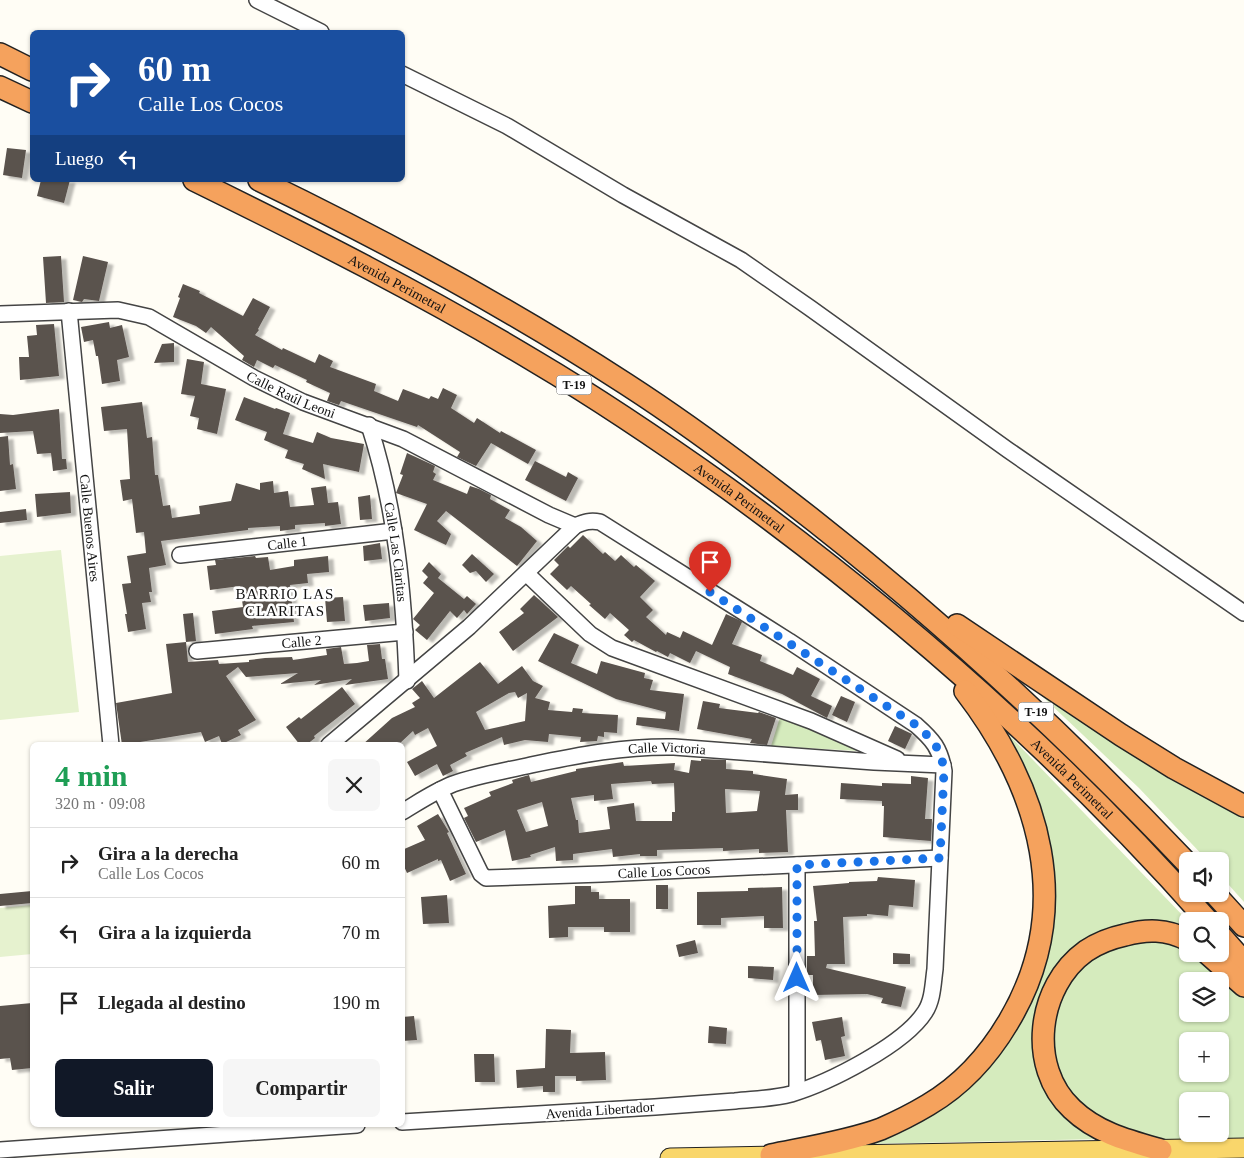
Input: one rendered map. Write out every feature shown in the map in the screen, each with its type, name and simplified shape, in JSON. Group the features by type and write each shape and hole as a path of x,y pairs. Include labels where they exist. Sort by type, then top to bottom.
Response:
{"highway":[{"path":"0,54 30,69"},
{"path":"0,86 30,101"},
{"name":"Avenida Perimetral","path":"198,182 402,285 536,362 602,403 694,465 789,534 861,589 922,641 1055,762 1128,835 1200,912"},
{"name":"Avenida Perimetral","path":"263,182 415,260 551,337 626,384 710,441 876,569 999,677 1072,744 1179,855"},
{"path":"876,569 1003,657 1122,735 1174,768 1244,806"},
{"path":"771,1156 880,1129 923,1108 949,1091 965,1077 997,1041 1018,1003 1036,958 1042,929 1045,899 1044,875 1040,850 1026,797 1002,745 980,712 922,641"},
{"path":"1222,902 1244,926"},
{"path":"1161,1150 1106,1133 1072,1109 1056,1090 1047,1067 1044,1053 1043,1028 1058,982 1076,960 1094,947 1121,936 1147,930 1160,930 1179,937"},
{"path":"1229,945 1244,962"},
{"path":"1217,962 1244,986"}],"main road":[{"path":"670,1158 1244,1148"}],"street":[{"path":"257,0 317,30"},
{"path":"405,75 508,126 622,195 741,260 1008,450 1244,613"},
{"name":"Calle Raúl Leoni","path":"0,314 118,310 149,317 254,378 303,402 403,439 549,515 575,526"},
{"name":"Calle Buenos Aires","path":"69,311 111,742"},
{"name":"Calle Las Claritas","path":"369,425 381,461 400,564 407,681"},
{"path":"333,742 469,627 575,526 587,521 600,522 797,646 916,725 932,738 940,751 943,765"},
{"name":"Calle 1","path":"180,555 394,531"},
{"path":"526,573 590,634 612,648 811,721 906,763"},
{"name":"Calle 2","path":"197,651 405,632"},
{"name":"Calle Victoria","path":"405,810 440,790 467,779 593,752 645,746 943,765"},
{"name":"Avenida Libertador","path":"405,1122 773,1098 828,1079 880,1051 908,1031 924,1014 930,1000 935,968 943,765"},
{"name":"Calle Los Cocos","path":"440,790 481,874 486,878 940,858"},
{"path":"797,865 797,1091"},
{"path":"0,1150 144,1132 306,1127"}],"green space":[{"path":"61,550 79,712 0,720 0,556"},
{"path":"1026,681 1244,813 1244,902 1229,885 1229,852 1199,852 1139,788"},
{"path":"780,717 858,748 859,751 771,746"},
{"path":"1005,734 1009,735 1179,912 1179,934 1081,948 1038,1054 1104,1139 865,1144 969,1081 1048,930"},
{"path":"30,905 30,954 0,957 0,908"},
{"path":"1135,938 1179,944 1179,962 1207,962 1218,972 1179,972 1179,1022 1229,1022 1229,982 1244,996 1244,1138 1229,1139 1229,1092 1179,1092 1179,1140 1163,1141 1140,1138 1076,1105 1052,1065 1055,1003 1089,957"}],"building":[{"path":"7,148 26,150 22,178 3,175"},
{"path":"40,182 69,182 64,203 37,196"},
{"path":"61,256 64,302 46,303 43,257"},
{"path":"83,256 108,262 99,301 84,299 82,302 73,300"},
{"path":"183,284 200,291 199,293 243,316 253,298 270,307 255,335 282,350 283,348 315,363 319,354 333,361 330,367 376,384 374,391 398,401 403,389 429,399 431,396 438,399 443,388 457,395 451,408 474,423 477,418 500,433 501,431 536,450 528,464 491,443 476,466 457,457 460,452 418,425 417,427 341,401 339,405 327,401 330,393 275,365 273,368 257,360 254,367 242,360 244,356 211,327 206,333 196,326 173,317"},
{"path":"109,322 110,328 122,325 129,357 117,360 120,381 102,384 98,356 96,356 93,340 84,342 81,327"},
{"path":"54,324 59,376 20,380 19,357 29,357 27,336 37,335 36,325"},
{"path":"174,343 174,362 154,363 162,344"},
{"path":"187,359 204,362 201,384 226,389 217,434 197,429 199,418 190,416 195,396 181,394"},
{"path":"244,397 290,413 283,434 313,443 317,432 331,438 364,444 359,472 323,464 325,479 302,469 304,464 285,458 288,450 264,440 267,432 235,420"},
{"path":"142,402 147,438 152,437 155,475 158,475 163,506 170,505 172,518 200,514 199,506 231,501 236,483 260,490 260,483 273,481 274,493 288,491 290,507 314,505 311,488 326,486 328,503 338,502 341,524 325,526 325,523 295,525 295,529 280,531 280,526 248,528 248,530 161,541 166,565 149,568 152,592 149,592 151,602 142,603 146,629 128,632 122,584 131,583 127,556 146,553 144,532 136,533 132,499 123,501 120,480 130,479 127,429 104,431 101,407"},
{"path":"59,409 62,459 66,459 67,469 53,471 51,453 37,454 33,431 0,433 0,414 13,415"},
{"path":"8,436 10,465 13,464 16,489 0,491 0,437"},
{"path":"407,453 435,466 433,472 436,474 433,480 467,494 470,486 479,489 491,495 490,499 510,510 505,518 521,527 537,541 517,566 446,511 437,521 451,534 446,545 414,530 427,504 396,493 403,475 400,474"},
{"path":"535,461 566,477 568,472 578,478 566,501 525,480"},
{"path":"70,492 71,513 37,517 35,494"},
{"path":"370,495 372,519 360,520 358,497"},
{"path":"26,509 27,520 0,523 0,512"},
{"path":"583,535 603,554 605,552 615,561 621,555 634,567 636,565 655,581 640,597 653,610 646,617 666,635 667,632 680,638 683,631 712,645 726,614 739,620 742,622 732,644 762,655 760,661 793,675 797,667 820,679 811,696 832,706 827,718 782,694 728,674 730,667 696,651 690,663 670,653 668,657 634,640 632,642 624,635 629,630 610,613 605,619 571,586 567,590 550,574 559,565 554,560"},
{"path":"380,543 382,559 364,561 363,546"},
{"path":"472,554 494,574 486,582 476,571 470,573 462,565"},
{"path":"255,556 256,558 268,557 270,570 294,566 294,560 328,556 329,572 307,574 308,583 290,585 294,622 252,626 253,629 215,634 212,611 243,607 240,586 210,590 207,566 216,565 215,560"},
{"path":"429,562 441,574 438,578 464,599 467,596 476,604 467,614 464,610 457,618 450,611 427,640 415,630 420,625 413,619 434,593 423,583 428,577 422,571"},
{"path":"534,595 558,617 513,651 499,632 524,613 520,609"},
{"path":"343,597 345,621 327,622 325,598"},
{"path":"389,603 390,618 365,621 363,605"},
{"path":"193,613 196,641 186,642 183,614"},
{"path":"554,633 579,645 571,663 597,674 601,661 645,673 644,678 653,680 650,690 684,694 679,731 636,725 637,717 665,719 666,712 616,699 538,661"},
{"path":"186,642 188,662 218,660 219,664 249,662 249,660 265,658 292,657 293,660 327,655 326,649 341,647 344,664 369,661 367,645 380,644 382,659 385,659 388,679 345,685 352,679 314,685 321,680 280,684 298,673 246,677 238,667 226,676 256,720 238,730 241,735 226,742 221,742 219,736 205,742 201,732 140,742 122,742 116,703 172,693 166,644"},
{"path":"480,662 498,684 522,666 533,681 543,686 535,698 550,702 548,710 572,712 573,708 583,709 582,713 618,715 617,733 604,732 604,737 598,736 597,741 580,742 581,737 549,734 548,742 525,740 504,745 502,737 465,753 467,756 450,765 453,771 443,776 437,764 415,776 407,762 437,746 428,728 415,735 413,731 401,742 365,742 392,718 415,707 412,703 420,698 412,689 422,681 434,698","holes":["515,692 518,698 527,693 525,721 485,730 476,712 509,693"]},
{"path":"342,687 355,704 314,736 315,738 310,742 298,742 286,727 299,717 301,719"},
{"path":"841,696 855,702 847,722 832,715"},
{"path":"703,701 720,704 719,708 759,712 776,718 767,745 750,743 752,739 697,729"},
{"path":"895,726 912,734 905,749 888,741"},
{"path":"701,759 726,760 726,769 753,771 753,774 787,779 785,795 798,794 798,810 786,810 788,852 759,853 759,849 723,851 723,848 657,850 657,856 640,856 640,854 613,857 612,849 573,854 573,860 556,861 555,847 530,855 531,857 512,861 505,830 476,842 464,818 468,816 464,808 491,796 489,792 513,783 512,780 529,775 531,782 576,771 576,769 623,762 624,766 675,763 674,770 689,773 691,760 701,761","holes":["651,781 652,784 674,783 675,812 672,812 672,821 636,821 634,803 607,807 610,829 579,833 578,820 576,820 571,798 594,795 594,801 613,799 611,784","725,789 760,791 757,811 726,813","542,802 548,826 526,832 517,810"]},
{"path":"911,776 928,778 925,819 932,819 931,841 883,837 884,806 882,806 882,801 840,799 841,783 882,786 882,783 911,784"},
{"path":"438,814 449,832 447,833 466,874 450,881 441,860 438,861 438,859 407,873 405,869 405,849 425,840 417,826"},
{"path":"878,877 915,880 913,907 889,905 888,916 867,914 867,916 843,917 845,964 827,964 826,968 906,987 901,1007 881,1003 883,998 867,994 813,995 813,975 807,975 807,956 815,956 814,921 817,921 813,886 877,881"},
{"path":"656,885 668,885 668,909 656,909"},
{"path":"575,886 591,886 591,892 599,892 599,899 630,899 630,932 604,932 604,927 568,927 568,937 549,938 548,906 575,904"},
{"path":"782,887 783,928 764,928 764,916 721,918 721,925 697,925 697,892 748,891 748,888"},
{"path":"30,891 30,903 0,906 0,894"},
{"path":"447,895 449,923 423,924 421,897"},
{"path":"695,940 698,953 679,957 676,945"},
{"path":"893,953 910,954 910,964 893,964"},
{"path":"748,966 774,967 773,980 748,978"},
{"path":"30,1003 30,1068 12,1070 10,1058 0,1059 0,1006"},
{"path":"414,1016 417,1040 405,1041 405,1017"},
{"path":"842,1017 845,1036 841,1037 845,1056 825,1060 821,1040 816,1041 812,1022"},
{"path":"709,1026 727,1028 726,1044 708,1043"},
{"path":"546,1029 571,1030 570,1053 605,1052 606,1080 576,1081 576,1076 555,1076 555,1092 543,1092 543,1086 517,1088 516,1070 545,1068"},
{"path":"474,1054 494,1054 495,1082 475,1082"}],"district":[{"name":"BARRIO LAS CLARITAS","path":"285,602"}],"route":[{"path":"710,592 789,641 916,725 932,738 943,760 940,858 797,865 797,978"}]}
